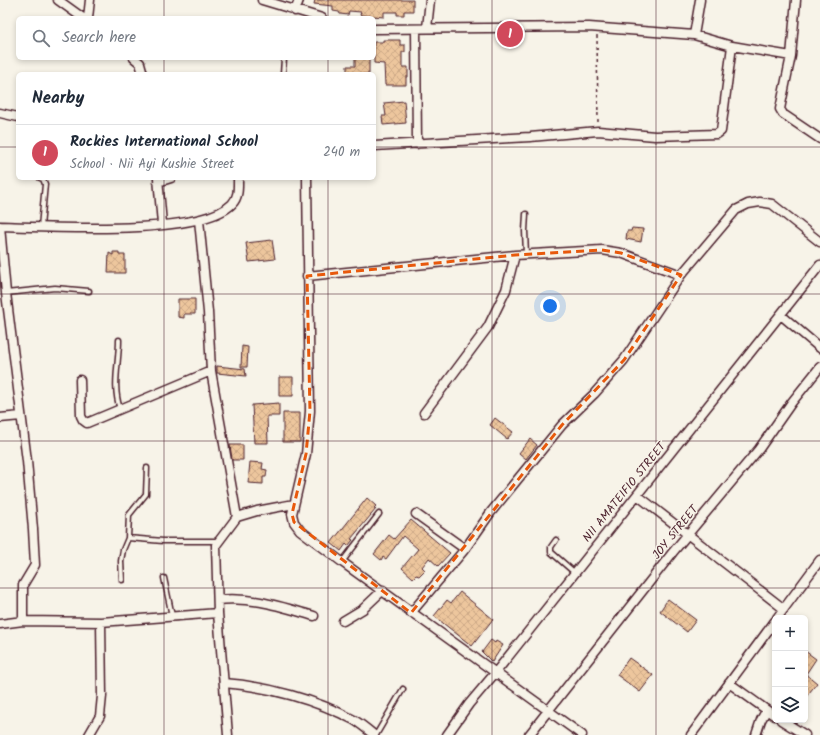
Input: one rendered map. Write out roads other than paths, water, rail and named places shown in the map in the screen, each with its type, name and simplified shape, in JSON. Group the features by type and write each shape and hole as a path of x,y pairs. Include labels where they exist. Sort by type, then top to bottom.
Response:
{"street":[{"path":"58,0 81,16"},
{"path":"88,16 90,0"},
{"path":"262,0 294,14 308,16"},
{"path":"294,14 299,0"},
{"path":"427,28 430,0"},
{"path":"694,35 700,0"},
{"path":"796,0 791,56 780,109 783,114 820,139"},
{"path":"376,29 597,28 694,35 732,46 791,56"},
{"path":"416,29 417,144"},
{"path":"376,146 530,137 598,131 655,136 717,134 721,131 725,112 732,46"},
{"path":"136,60 140,64 142,72"},
{"path":"0,112 16,116"},
{"path":"158,180 162,224"},
{"path":"23,621 23,585 35,565 27,461 6,293 0,226 103,229 199,220 224,210 232,204 237,197 238,180"},
{"path":"307,180 307,276 310,410 306,454 292,514 294,522 342,562 383,590 411,613 496,672 548,712 582,735"},
{"path":"411,613 465,549 491,512 562,425 594,394 624,360 681,275 736,210 748,204 760,202 772,204 820,242"},
{"path":"199,220 210,334 211,372 237,517"},
{"path":"307,276 526,254 602,250 621,253 681,275"},
{"path":"424,413 488,328 506,290 515,255"},
{"name":"NII AMATEIFIO STREET","path":"447,735 469,704 820,265"},
{"path":"781,315 820,348"},
{"name":"JOY STREET","path":"529,735 688,534 759,449 792,402 820,367"},
{"path":"80,380 81,416 87,423 211,372"},
{"path":"0,418 21,416"},
{"path":"637,495 784,609"},
{"path":"228,735 218,613 216,550 218,540 237,517 257,511 294,504"},
{"path":"416,514 465,549"},
{"path":"779,615 820,560"},
{"path":"343,621 363,609 383,590"},
{"path":"218,600 234,598 261,601 314,616"},
{"path":"0,624 23,621 101,622 218,613"},
{"path":"89,735 100,716 102,696 101,622"},
{"path":"692,735 772,625"},
{"path":"224,683 245,684 314,703 355,721 375,735"},
{"path":"729,683 772,714"},
{"path":"756,735 766,711"},
{"path":"786,723 805,735"}],"lane":[{"path":"283,72 284,60"},
{"path":"41,227 45,184 43,180"},
{"path":"526,214 524,231 526,254"},
{"path":"6,293 55,288 89,291"},
{"path":"119,340 119,359 115,392 120,409"},
{"path":"122,580 122,550 128,538 129,515 147,491 147,468"},
{"path":"342,562 379,514"},
{"path":"128,538 163,541 218,540"},
{"path":"556,540 551,548 551,552 575,573"},
{"path":"164,578 172,617"},
{"path":"375,735 403,689"}],"place":[{"name":"Rockies International School","path":"510,34"}]}
